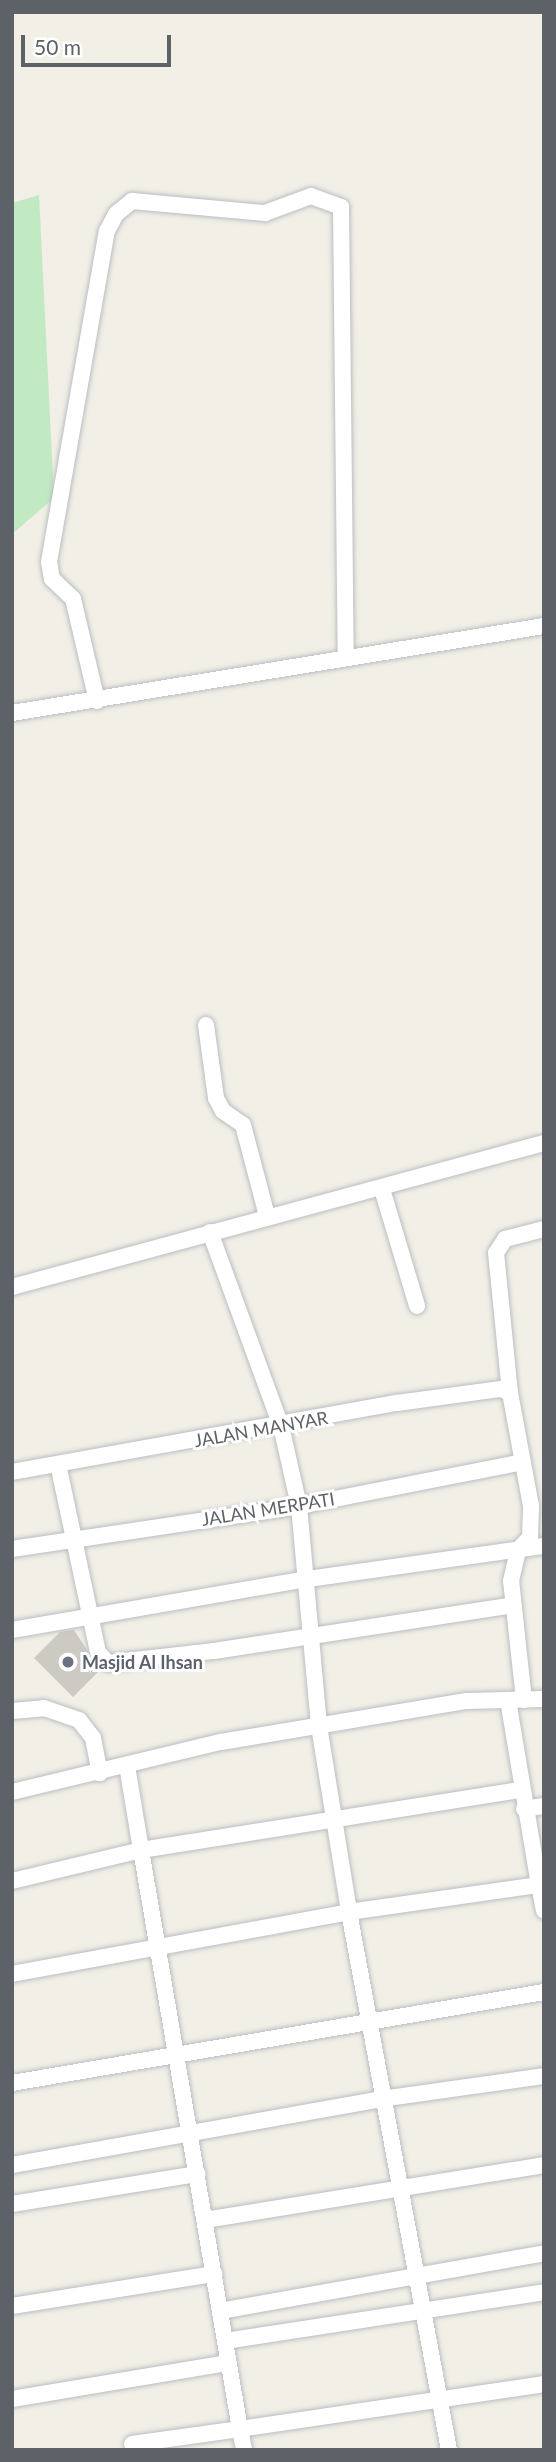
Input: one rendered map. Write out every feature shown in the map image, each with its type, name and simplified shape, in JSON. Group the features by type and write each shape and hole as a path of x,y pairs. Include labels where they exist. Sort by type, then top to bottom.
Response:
{"street":[{"path":"97,701 72,598 52,579 49,562 107,231 116,214 132,201 265,213 311,196 341,207 346,655"},
{"path":"12,713 250,677 346,655 544,626"},
{"path":"206,1025 216,1098 223,1111 243,1125 267,1216"},
{"path":"12,1287 544,1143"},
{"path":"382,1189 417,1306"},
{"path":"544,1229 505,1239 496,1253 510,1393 531,1524 530,1536 518,1550 511,1581 520,1790 544,1911"},
{"path":"210,1232 281,1426 299,1506 308,1579 319,1726 333,1818 382,2099 443,2401 449,2450"},
{"name":"JALAN MANYAR","path":"12,1472 281,1426 397,1403 501,1389 510,1393"},
{"name":"JALAN MERPATI","path":"12,1549 299,1506 523,1462"},
{"path":"58,1464 77,1538 98,1652 113,1664 513,1605"},
{"path":"12,1630 308,1579 544,1546"},
{"path":"12,1792 221,1742 467,1701 544,1699"},
{"path":"12,1711 44,1708 79,1720 93,1738 100,1773"},
{"path":"127,1766 244,2450"},
{"path":"12,1881 141,1850 520,1790"},
{"path":"524,1809 544,1806"},
{"path":"12,1974 349,1912 539,1885"},
{"path":"12,2083 369,2019 544,1992"},
{"path":"12,2165 382,2099 544,2076"},
{"path":"205,2220 544,2165"},
{"path":"12,2204 198,2174"},
{"path":"220,2311 418,2278 544,2253"},
{"path":"12,2306 214,2274"},
{"path":"225,2341 425,2313 544,2292"},
{"path":"12,2399 228,2363"},
{"path":"132,2444 443,2401 544,2384"}],"green space":[{"path":"39,195 54,498 12,534 12,203"}],"building":[{"name":"Masjid Al Ihsan","path":"74,1630 100,1670 73,1697 34,1658 60,1632"}],"place":[{"name":"Masjid Al Ihsan","path":"68,1662"}]}
